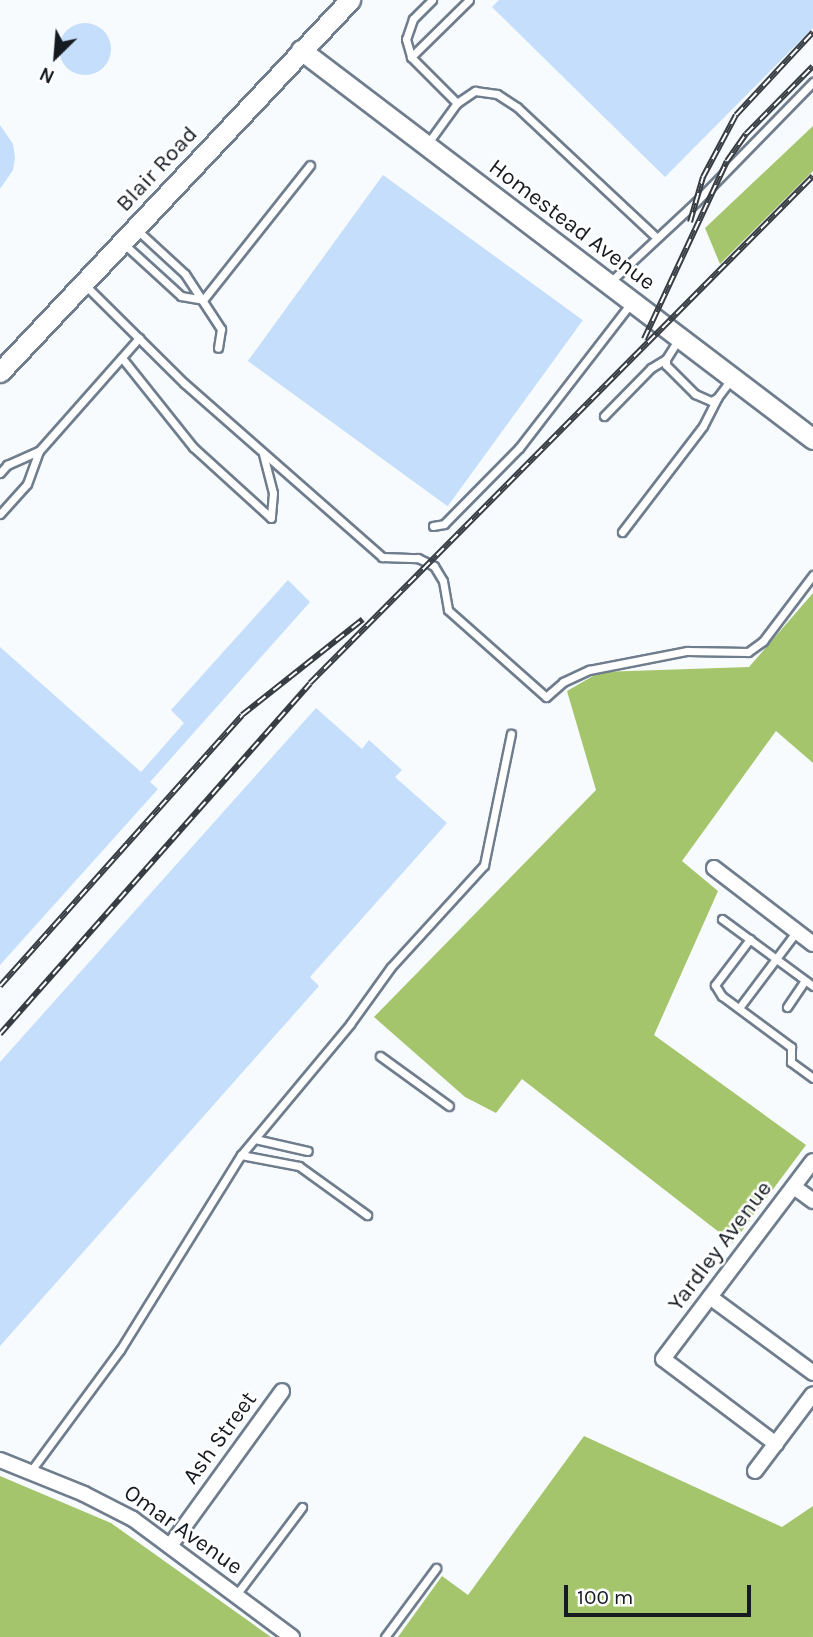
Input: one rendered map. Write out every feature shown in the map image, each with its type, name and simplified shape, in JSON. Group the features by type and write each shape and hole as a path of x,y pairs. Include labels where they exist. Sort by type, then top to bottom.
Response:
{"street":[{"name":"Blair Road","path":"0,372 350,0"},
{"name":"Homestead Avenue","path":"301,50 813,439"},
{"path":"714,868 813,944"},
{"name":"Yardley Avenue","path":"776,1444 663,1359 813,1161"},
{"path":"794,1187 813,1201"},
{"path":"710,1297 813,1373"},
{"name":"Ash Street","path":"170,1546 282,1391"},
{"path":"755,1471 813,1394"},
{"name":"Omar Avenue","path":"0,1460 118,1511 170,1546 292,1637"}],"lane":[{"path":"432,0 413,19 406,39 411,57 457,103"},
{"path":"411,57 469,0"},
{"path":"609,284 696,202 813,82"},
{"path":"426,145 457,103 475,91 497,94 517,107 656,237"},
{"path":"204,300 310,165"},
{"path":"128,235 181,296 204,300"},
{"path":"128,235 186,274 221,329 218,348"},
{"path":"83,283 184,383 382,557 418,558 434,566 443,582 448,610 546,697 564,682 589,670 687,651 748,652 763,641 813,575"},
{"path":"433,526 444,524 519,448 632,301"},
{"path":"0,514 27,484 39,451 139,338"},
{"path":"604,416 651,368 666,359 680,338"},
{"path":"122,358 193,447 271,518 273,493 262,453"},
{"path":"666,359 670,371 695,394 711,401 717,398"},
{"path":"622,532 703,426 717,398 732,377"},
{"path":"0,473 7,465 39,451"},
{"path":"30,1472 120,1350 241,1155 350,1024 391,967 484,865 512,734"},
{"path":"722,919 813,986"},
{"path":"739,1008 796,932"},
{"path":"750,939 715,985 722,996 791,1047 791,1062 813,1078"},
{"path":"787,1007 806,980"},
{"path":"380,1056 449,1106"},
{"path":"255,1139 308,1151"},
{"path":"241,1155 299,1166 367,1215"},
{"path":"236,1595 302,1507"},
{"path":"385,1637 436,1568"}],"green space":[{"path":"813,126 813,171 720,264 705,228"},
{"path":"813,593 813,763 776,731 682,861 718,891 654,1035 806,1145 733,1243 522,1079 496,1113 465,1097 374,1017 596,790 567,691 600,672 749,667"},
{"path":"584,1436 782,1527 813,1506 813,1637 398,1637 442,1576 468,1595"},
{"path":"0,1476 111,1523 271,1637 0,1637"}],"building":[{"path":"499,0 813,0 813,28 665,177 492,7"},
{"path":"85,23 104,30 111,49 104,68 85,75 66,68 59,49 66,30"},
{"path":"0,125 13,144 15,158 13,170 0,189"},
{"path":"383,175 583,320 448,506 248,361"},
{"path":"288,580 310,602 150,782 158,789 0,965 0,647 141,772 184,723 171,710"},
{"path":"316,708 362,749 369,740 402,770 395,777 447,823 310,977 319,986 0,1346 0,1062"}],"railway":[{"path":"690,222 703,177 736,115 813,32"},
{"path":"644,339 727,161 746,134 813,66"},
{"path":"0,1034 310,683 813,176"},
{"path":"0,986 242,715 363,619"}]}
